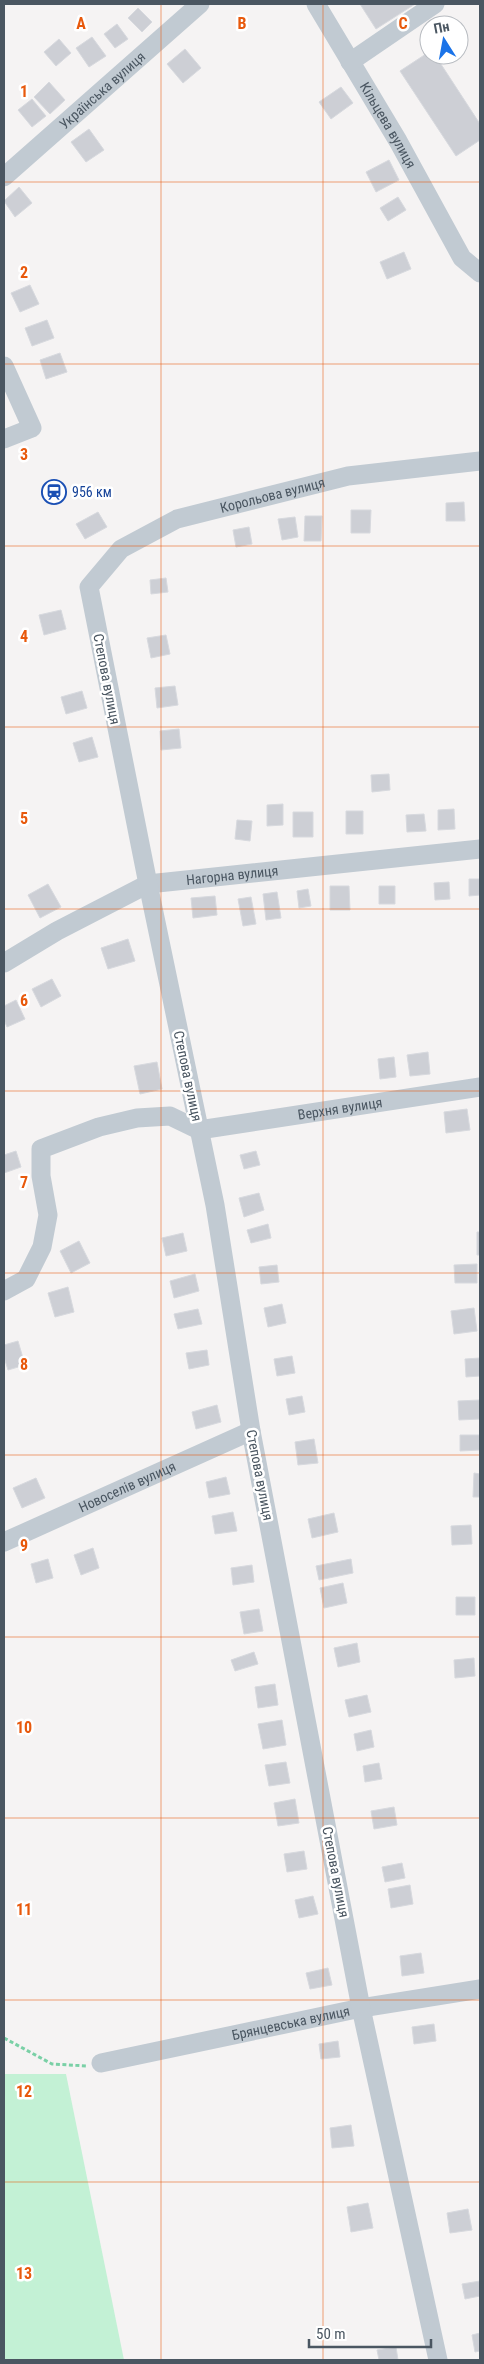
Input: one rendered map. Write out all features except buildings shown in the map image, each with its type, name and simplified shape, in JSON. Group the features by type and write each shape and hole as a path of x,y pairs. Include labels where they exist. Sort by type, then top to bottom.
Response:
{"street":[{"name":"Українська вулиця","path":"4,177 200,4"},
{"name":"Кільцева вулиця","path":"316,4 398,141 462,258 480,273"},
{"path":"350,62 436,4"},
{"path":"4,366 32,428 4,439"},
{"name":"Корольова вулиця","path":"89,587 120,549 177,519 348,476 480,461"},
{"name":"Степова вулиця","path":"89,587 148,884 215,1205 251,1430 362,2008 438,2360"},
{"name":"Нагорна вулиця","path":"4,963 57,931 148,884 480,849"},
{"name":"Верхня вулиця","path":"199,1130 480,1087"},
{"path":"4,1291 26,1279 42,1247 48,1215 41,1176 41,1149 99,1127 137,1118 170,1116 199,1130"},
{"name":"Новоселів вулиця","path":"4,1542 251,1430"},
{"name":"Брянцевська вулиця","path":"101,2063 362,2008 480,1989"}],"path":[{"path":"4,2038 52,2064 84,2067 101,2063"}],"green space":[{"path":"4,2074 66,2074 124,2360 4,2360"}],"place":[{"name":"956 км","path":"54,492"}]}
